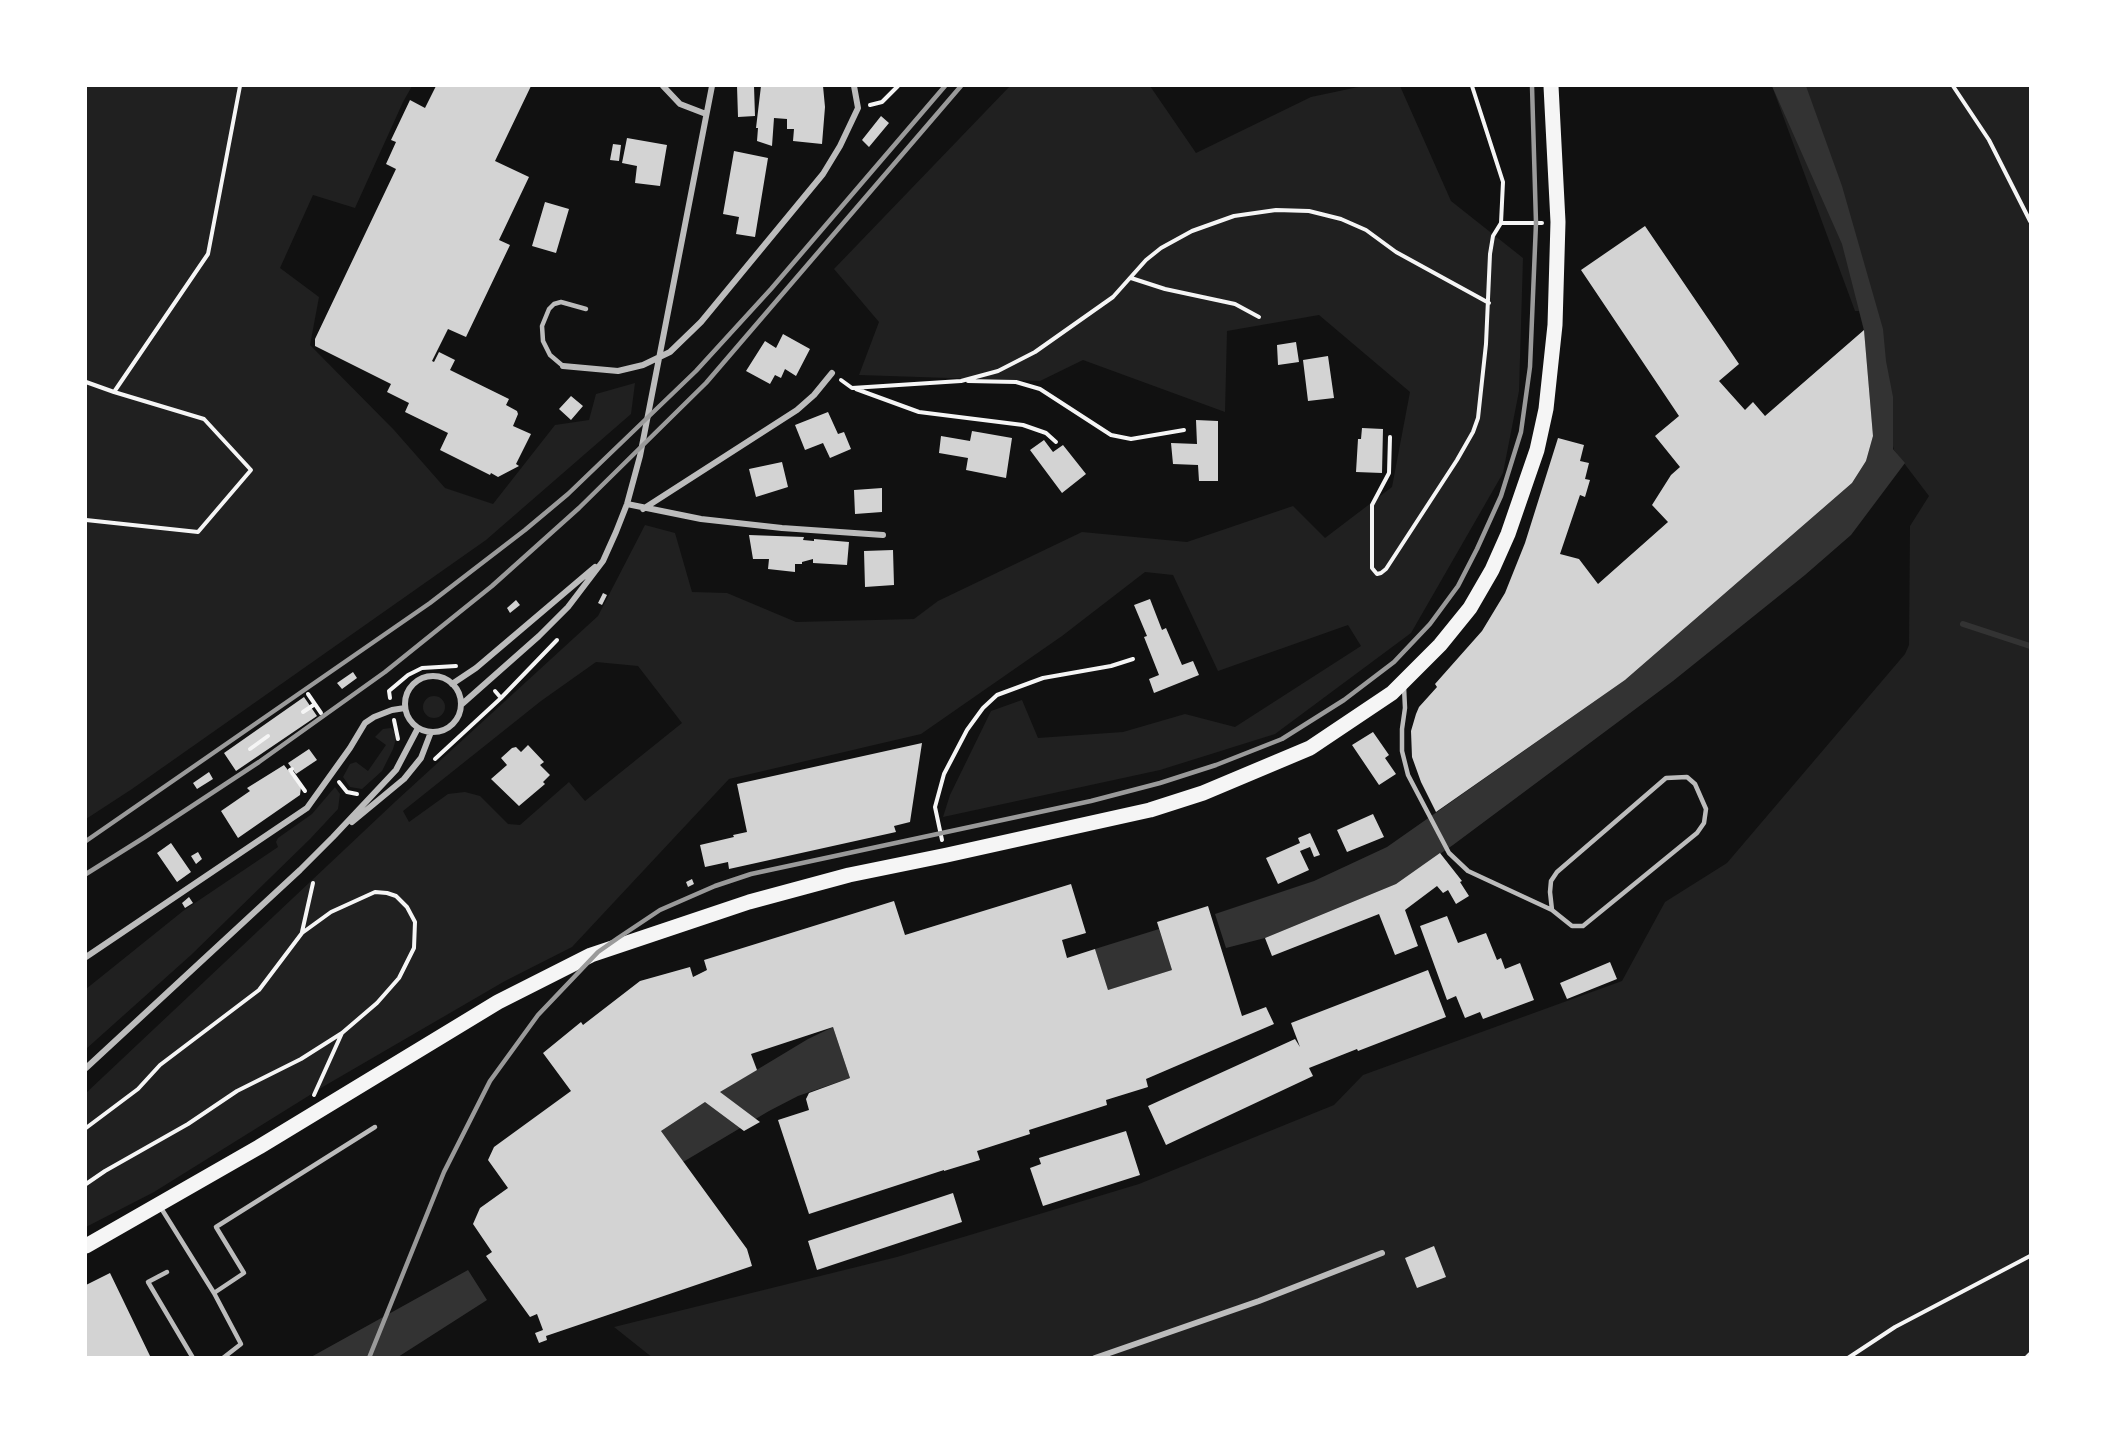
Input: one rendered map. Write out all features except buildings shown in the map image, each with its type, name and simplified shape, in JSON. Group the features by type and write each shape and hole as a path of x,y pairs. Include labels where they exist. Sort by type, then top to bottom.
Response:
{"main road":[{"path":"86,1246 302,1121 498,1002 598,952 749,902 849,875 1150,810 1233,782 1310,748 1392,693 1440,645 1470,608 1492,570 1523,495 1537,450 1546,409 1555,325 1558,222 1551,86"}],"street":[{"path":"663,86 680,104 706,114"},
{"path":"460,705 539,636 568,607 603,561 627,504 640,456 712,86"},
{"path":"563,366 618,370 643,366 670,352 701,322 823,174 840,146 858,108 854,86"},
{"path":"643,509 797,410 814,395 832,373"},
{"path":"627,504 701,519 782,528 883,535"},
{"path":"452,684 476,668 603,561"},
{"path":"437,677 452,684 457,690 460,705 455,721 448,728 431,732 418,728 407,716 405,708 408,692 420,679 437,677"},
{"path":"86,957 307,808 365,723 392,710 405,708"},
{"path":"86,1068 333,837 396,770 418,728"},
{"path":"333,837 404,779 421,758 431,732"},
{"path":"1095,1358 1259,1301 1382,1253"}],"lane":[{"path":"563,366 550,355 543,341 542,326 549,309 554,304 561,302 586,309"},
{"path":"1404,681 1402,751 1408,775 1449,853 1468,871 1552,910 1572,926 1583,926 1697,832 1704,823 1706,809 1695,784 1687,777 1666,778 1557,872 1551,881 1552,910"},
{"path":"214,1293 244,1273 216,1227 375,1127"},
{"path":"159,1205 214,1293 241,1344 223,1358"},
{"path":"167,1272 148,1282 193,1358"}],"path":[{"path":"114,392 208,254 240,86"},
{"path":"858,108 882,102 898,86"},
{"path":"1390,437 1389,472 1372,505 1372,568 1377,574 1386,569 1473,432 1478,418 1492,245 1493,236 1501,223 1503,182 1472,86"},
{"path":"1953,86 1989,140 2031,221"},
{"path":"961,381 998,371 1035,352 1113,297 1146,260 1161,248 1203,227 1234,216 1276,210 1309,211 1341,219 1366,230 1396,252 1489,303"},
{"path":"1501,223 1558,222"},
{"path":"1131,278 1165,289 1235,304 1259,317"},
{"path":"832,373 852,388 919,412 1023,425 1046,433 1056,442"},
{"path":"852,388 961,381 1017,382 1040,389 1111,435 1131,439 1184,430"},
{"path":"86,382 204,419 251,470 198,532 86,520"},
{"path":"421,758 430,763 501,698 557,640"},
{"path":"398,745 389,691 408,675 422,668 456,666 469,659 476,668"},
{"path":"947,855 935,807 944,774 967,729 983,708 996,695 1043,678 1111,666 1133,659"},
{"path":"308,694 321,713"},
{"path":"303,712 315,704"},
{"path":"250,749 268,736"},
{"path":"292,769 312,802"},
{"path":"339,782 347,792 360,795"},
{"path":"302,933 313,883"},
{"path":"86,1128 138,1089 160,1065 259,990 302,933 331,912 375,892 396,896 407,907 415,922 414,948 399,978 377,1002 342,1033 301,1059 237,1091 188,1124 86,1184"},
{"path":"302,1121 342,1033"},
{"path":"1848,1358 1895,1327 2031,1256"},
{"path":"2026,1358 2031,1354"}],"shaded area":[{"path":"86,86 412,86 355,208 313,195 280,268 319,297 310,345 394,430 445,488 493,504 555,425 589,420 596,394 635,383 631,414 486,540 86,819"},
{"path":"1010,86 1150,86 1196,153 1311,97 1363,86 1400,86 1451,201 1523,258 1519,391 1503,473 1411,633 1275,734 1160,770 943,817 950,795 991,711 1022,700 1038,738 1123,732 1185,714 1235,727 1361,646 1348,625 1218,671 1173,575 1145,572 1062,636 921,734 729,779 572,947 505,981 326,1085 154,1192 86,1227 86,1093 396,801 598,616 645,525 675,533 692,592 727,593 796,622 914,619 938,601 1082,532 1187,542 1293,506 1325,538 1392,487 1410,392 1319,315 1227,331 1225,412 1083,360 1040,381 859,375 879,322 834,269","holes":["596,662 638,666 682,723 585,801 569,782 520,825 508,824 480,796 465,792 448,794 409,822 403,811 541,701"]},
{"path":"1772,86 2030,86 2030,1357 653,1358 614,1327 897,1257 1139,1184 1334,1105 1363,1075 1622,981 1665,902 1727,863 1905,654 1909,645 1910,526 1929,496 1894,450 1859,311 1855,311"},
{"path":"1772,86 1806,86 1842,186 1883,329 1893,397 1893,449 1905,463 1851,535 1805,575 1673,681 1453,845 1396,884 1265,938 1226,948 1215,914 1314,881 1387,847 1625,680 1852,483 1866,461 1873,436 1864,330 1842,244"},
{"path":"434,696 442,699 445,707 442,715 434,718 426,715 423,707 426,699"},
{"path":"391,728 395,732 396,739 382,771 362,789 350,787 343,777 350,764 356,762 368,771 386,745 375,737 383,729"},
{"path":"335,787 340,794 338,809 310,839 191,955 86,1049 86,989 183,911 278,847 276,842 278,838 312,814"},
{"path":"1159,929 1172,970 1108,990 1095,949"},
{"path":"833,1027 850,1078 798,1096 683,1162 661,1131 720,1092 808,1039"},
{"path":"468,1270 487,1300 398,1357 311,1357"}],"waterway":[{"path":"1963,624 2030,646"}],"railway":[{"path":"86,841 430,603 568,494 696,371 771,289 945,86"},
{"path":"86,874 259,762 385,672 492,586 579,508 706,383 961,86"},
{"path":"369,1358 444,1172 490,1081 538,1015 598,952 618,938 660,910 715,886 751,874 1091,801 1216,765 1282,739 1344,700 1394,662 1430,624 1458,586 1477,549 1501,496 1521,432 1530,367 1536,223 1532,86"}]}
